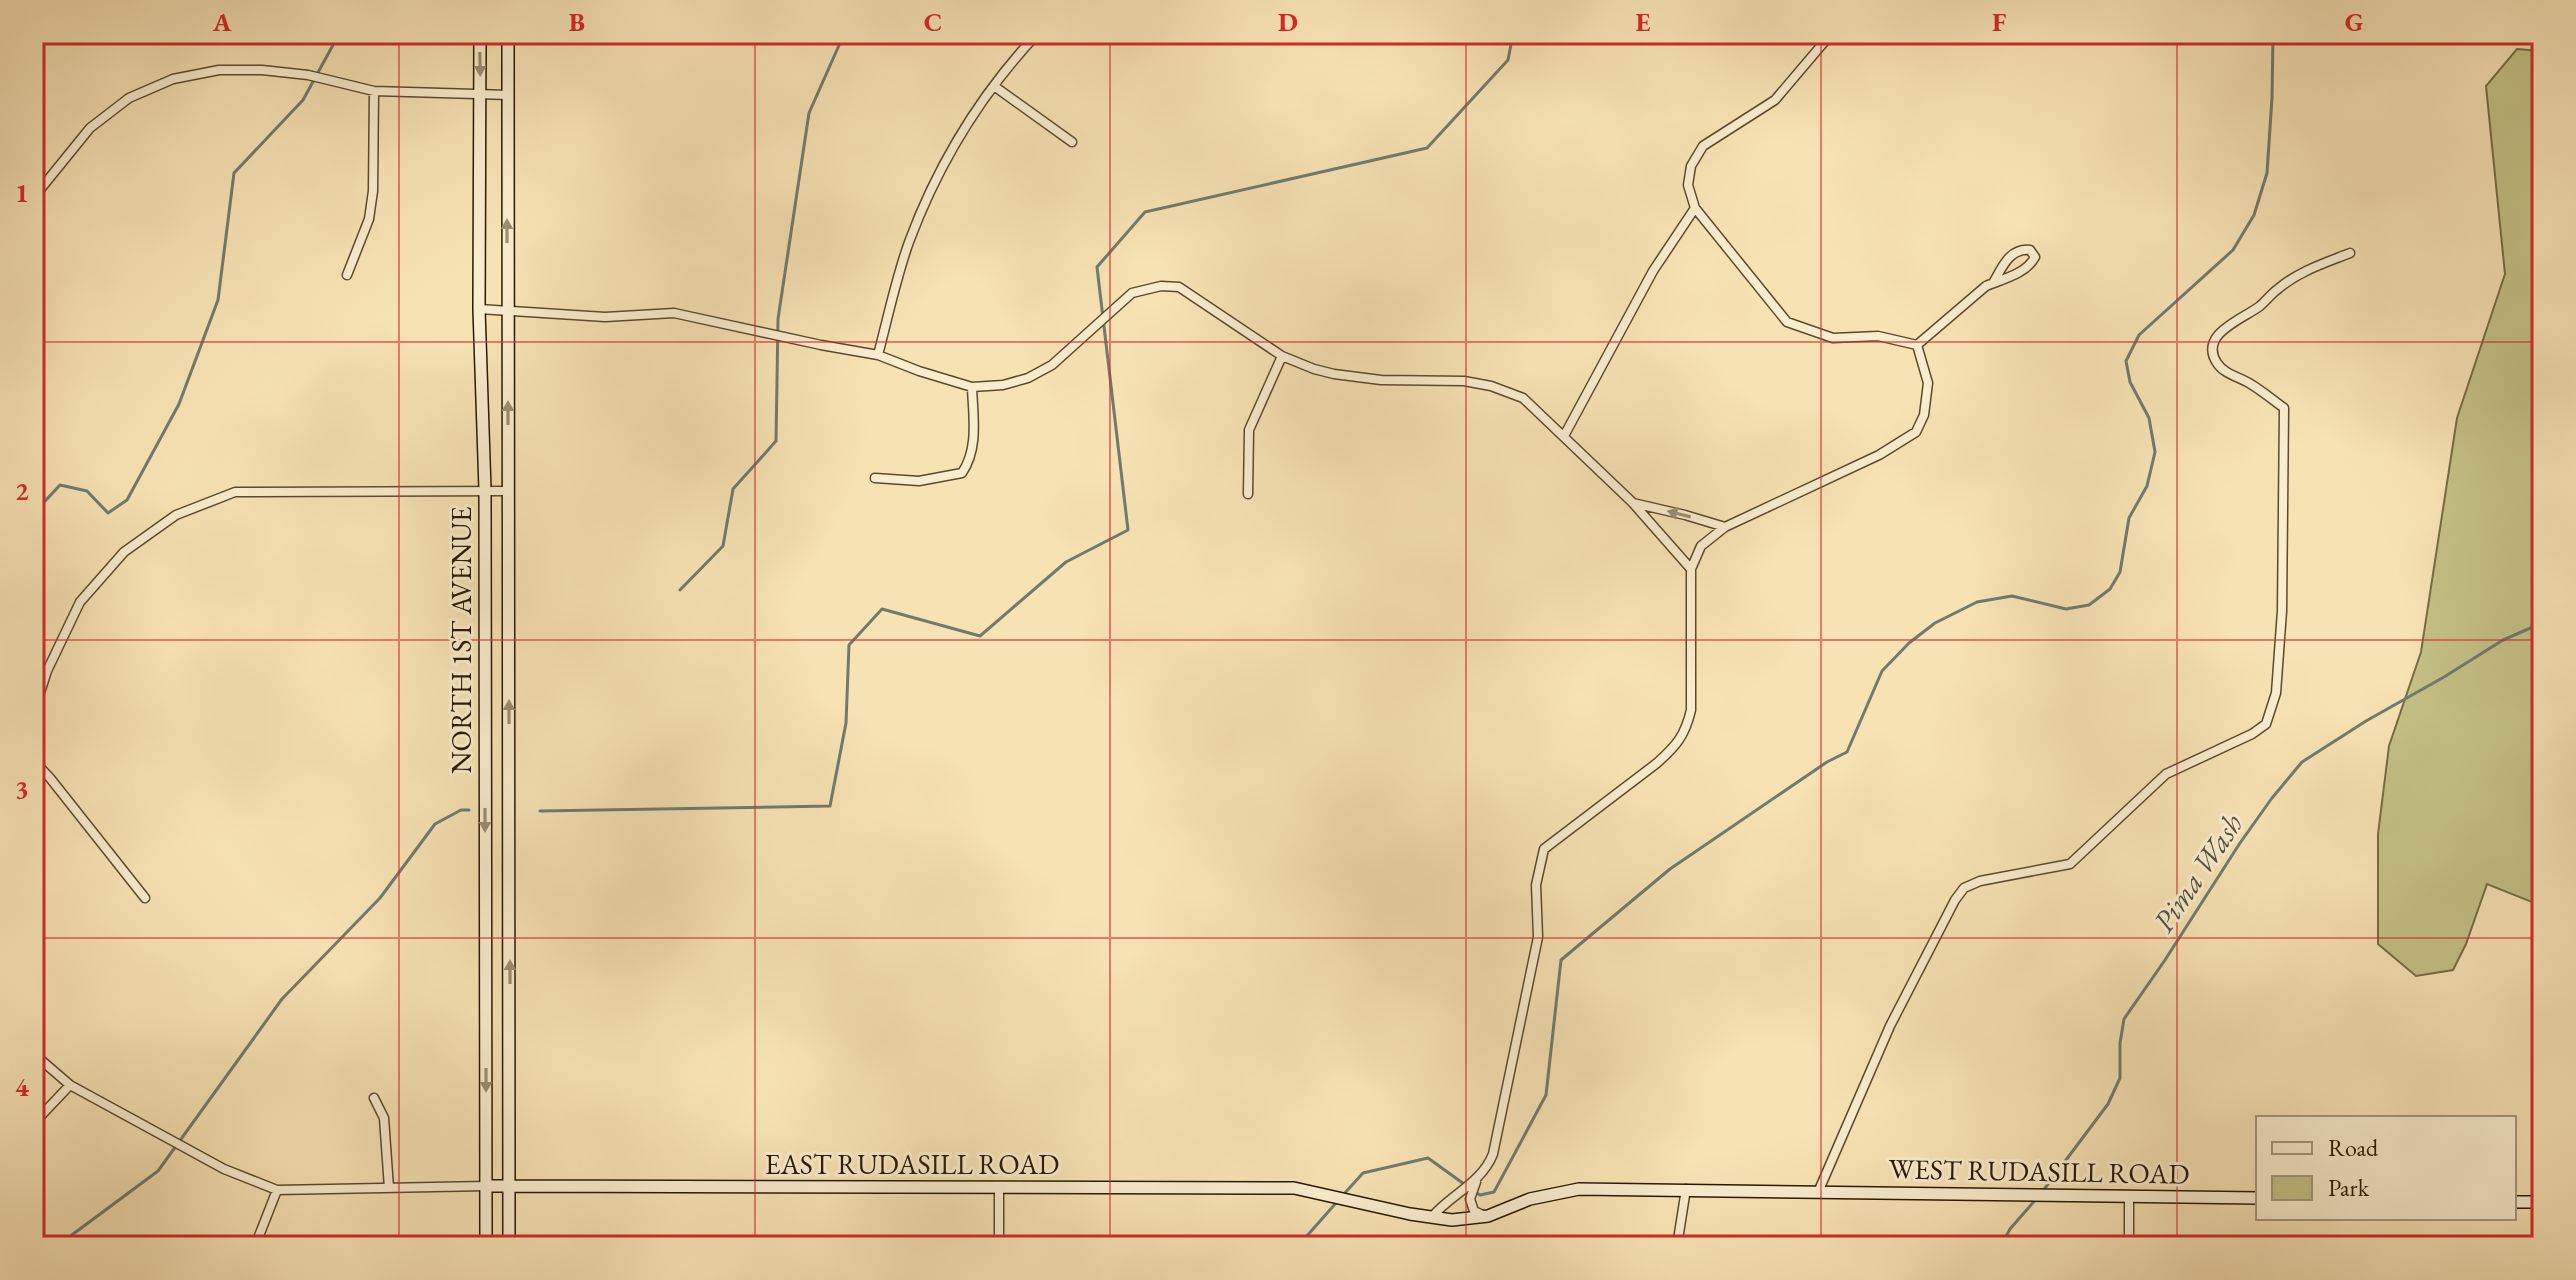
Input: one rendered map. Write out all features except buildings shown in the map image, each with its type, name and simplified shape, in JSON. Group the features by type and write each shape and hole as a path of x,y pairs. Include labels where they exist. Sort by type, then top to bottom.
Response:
{"main road":[{"name":"NORTH 1ST AVENUE","path":"480,34 479,309 485,490 486,1246"},
{"name":"NORTH 1ST AVENUE","path":"508,34 509,1246"},
{"name":"EAST RUDASILL ROAD","path":"486,1186 1294,1188 1452,1220 1486,1216 1530,1199 1579,1189 1819,1190"},
{"name":"WEST RUDASILL ROAD","path":"1819,1190 2256,1198"},
{"path":"2516,1202 2542,1202"}],"street":[{"path":"878,355 909,243 950,149 1014,58 1037,34"},
{"path":"1831,34 1775,100 1703,146 1691,166 1688,185 1695,208 1787,322 1833,338 1878,336 1917,345"},
{"path":"34,197 90,128 129,98 173,79 219,70 262,70 308,75 374,91 509,95"},
{"path":"994,86 1072,142"},
{"path":"347,275 369,219 373,191 374,91"},
{"path":"1564,436 1653,271 1695,208"},
{"path":"1917,345 1986,286 2026,269 2035,257 2030,250 2022,249 2009,256 1993,283"},
{"path":"1819,1190 1890,1026 1964,888 1980,881 2070,864 2166,774 2252,734 2266,724 2276,693 2282,611 2284,408 2250,383 2218,366 2214,343 2229,324 2264,303 2293,278 2350,253"},
{"path":"479,309 605,317 674,313 878,355 972,387 1003,385 1028,378 1052,365 1132,293 1161,286 1179,287 1282,356 1314,369 1381,380 1464,381 1491,386 1523,398 1632,502 1691,569"},
{"path":"1432,1217 1480,1175 1493,1154 1538,937 1536,885 1544,849 1657,763 1673,749 1686,730 1691,710 1691,569 1701,546 1725,527 1879,455 1916,432 1924,415 1928,383 1917,345"},
{"path":"1248,494 1249,430 1282,356"},
{"path":"875,478 919,481 962,473 973,449 972,387"},
{"path":"34,711 47,671 80,602 124,552 176,515 235,492 509,491"},
{"path":"1632,502 1725,527"},
{"path":"34,761 145,898"},
{"name":"EAST RUDASILL ROAD","path":"34,1054 70,1085 224,1169 277,1190 486,1186"},
{"path":"34,1123 70,1085"},
{"path":"374,1098 384,1118 389,1188"},
{"path":"1480,1175 1470,1199 1474,1211 1486,1216"},
{"path":"999,1188 999,1246"},
{"path":"1677,1246 1686,1189"},
{"path":"256,1245 277,1190"},
{"path":"2129,1197 2129,1246"}],"green space":[{"path":"2517,49 2542,51 2542,906 2487,884 2466,944 2453,970 2416,976 2378,944 2378,834 2389,746 2421,652 2457,418 2505,274 2486,86"}],"waterway":[{"path":"34,513 60,485 87,491 108,513 127,500 179,404 218,300 234,173 303,100 339,34"},
{"path":"680,590 723,546 733,489 776,441 778,319 809,113 844,34"},
{"path":"540,811 830,806 846,723 849,645 882,609 980,636 1066,562 1128,530 1097,267 1145,212 1427,148 1508,60 1513,34"},
{"path":"1474,1191 1480,1195 1494,1192 1546,1095 1561,960 1670,869 1827,762 1847,752 1882,671 1909,643 1935,623 1977,602 2012,596 2066,609 2089,605 2110,589 2120,572 2129,518 2147,486 2155,452 2149,418 2130,382 2126,361 2139,335 2233,250 2254,215 2267,173 2273,34"},
{"name":"Pima Wash","path":"2042,1192 2108,1104 2120,1078 2124,1019 2240,843 2302,762 2503,640 2542,623"},
{"path":"57,1246 158,1171 282,999 380,898 435,824 461,810 469,810"},
{"path":"1344,1194 1363,1173 1428,1158 1464,1184"},
{"name":"Pima Wash","path":"2001,1246 2010,1229 2037,1198"},
{"path":"1298,1246 1336,1203"}]}
